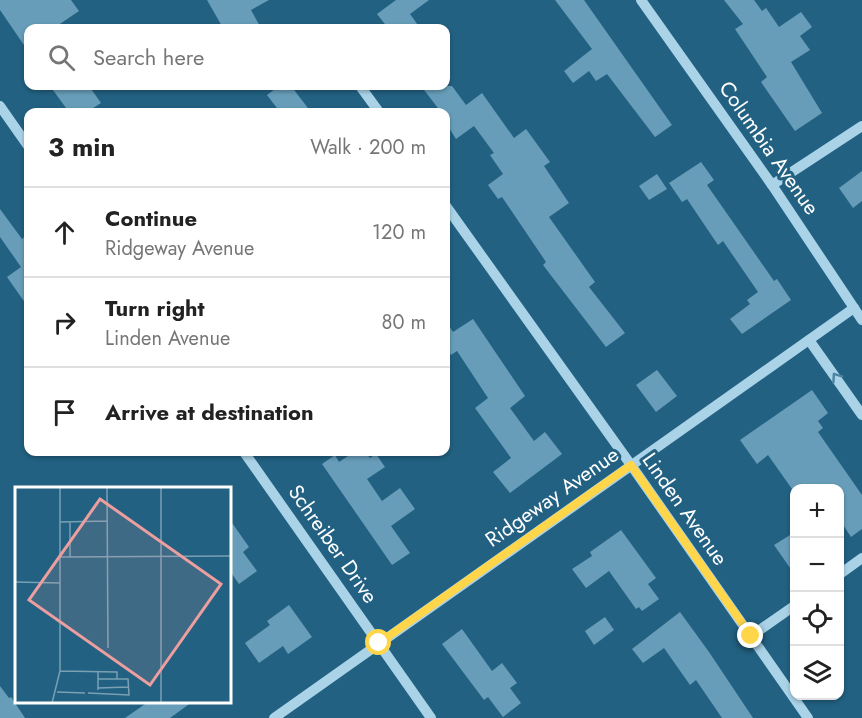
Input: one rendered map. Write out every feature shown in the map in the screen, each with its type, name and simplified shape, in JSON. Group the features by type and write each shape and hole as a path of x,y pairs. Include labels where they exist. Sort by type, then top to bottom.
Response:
{"street":[{"name":"Columbia Avenue","path":"641,0 772,185 862,320"},
{"path":"363,90 376,108"},
{"path":"0,106 24,140"},
{"path":"772,185 862,126"},
{"name":"Linden Avenue","path":"450,212 808,718"},
{"name":"Ridgeway Avenue","path":"273,718 854,308"},
{"path":"809,340 862,415"},
{"name":"Schreiber Drive","path":"247,456 432,718"},
{"path":"844,571 862,558"},
{"path":"751,636 790,609"}],"building":[{"path":"0,0 71,0 79,11 60,24 24,24 24,45 0,10"},
{"path":"207,0 269,0 251,10 259,24 221,24"},
{"path":"396,0 429,0 410,14 417,24 385,24 377,14"},
{"path":"555,0 584,0 672,125 655,137 607,74 596,81 589,71 573,83 564,71 592,49"},
{"path":"724,0 754,0 762,11 766,8 779,27 801,12 812,27 800,36 810,50 791,62 822,113 795,131 761,82 767,77 735,29 743,24"},
{"path":"452,86 466,105 482,93 514,138 526,129 550,162 544,166 569,203 549,217 595,282 589,287 625,333 606,347 543,265 546,262 502,197 498,199 488,185 503,174 490,155 494,153 474,126 456,139 450,129 450,108 438,108 424,90 450,90"},
{"path":"53,90 92,90 101,103 93,108 66,108"},
{"path":"274,90 294,90 308,108 277,108 267,95"},
{"path":"701,162 714,180 707,185 774,281 777,279 791,300 742,334 730,319 750,304 747,300 758,292 723,241 718,245 687,199 682,202 669,183"},
{"path":"862,171 862,201 853,208 839,188"},
{"path":"657,174 667,189 649,200 639,186"},
{"path":"0,209 22,239 24,237 24,301 7,277 21,267 0,237"},
{"path":"473,319 525,396 510,408 534,441 545,432 562,454 510,493 493,472 511,458 475,408 488,398 457,351 451,355 450,353 450,327 453,332"},
{"path":"657,370 677,396 656,412 636,385"},
{"path":"812,390 828,413 818,421 823,428 818,432 862,495 862,529 851,537 844,526 844,484 790,484 790,486 768,455 757,464 740,440"},
{"path":"334,456 339,462 348,456 368,456 370,458 377,456 385,467 367,479 382,501 400,488 415,509 391,526 410,553 392,565 322,464"},
{"path":"231,521 249,547 243,552 257,571 239,584 231,572"},
{"path":"621,530 656,578 648,584 659,599 642,611 639,607 636,609 609,571 586,588 572,569 592,556 590,552"},
{"path":"790,535 790,568 774,545"},
{"path":"289,605 312,637 288,654 283,646 259,663 245,643 270,625 267,621"},
{"path":"680,612 753,718 722,718 696,680 690,685 664,648 643,663 632,649"},
{"path":"605,617 614,630 594,645 585,631"},
{"path":"462,629 492,671 502,663 517,683 510,688 521,703 503,717 488,697 484,700 442,644"},
{"path":"0,686 9,698 11,697 25,718 0,718"},
{"path":"147,703 191,703 170,718 125,718"}],"route":[{"path":"379,643 631,465 751,636"}]}
